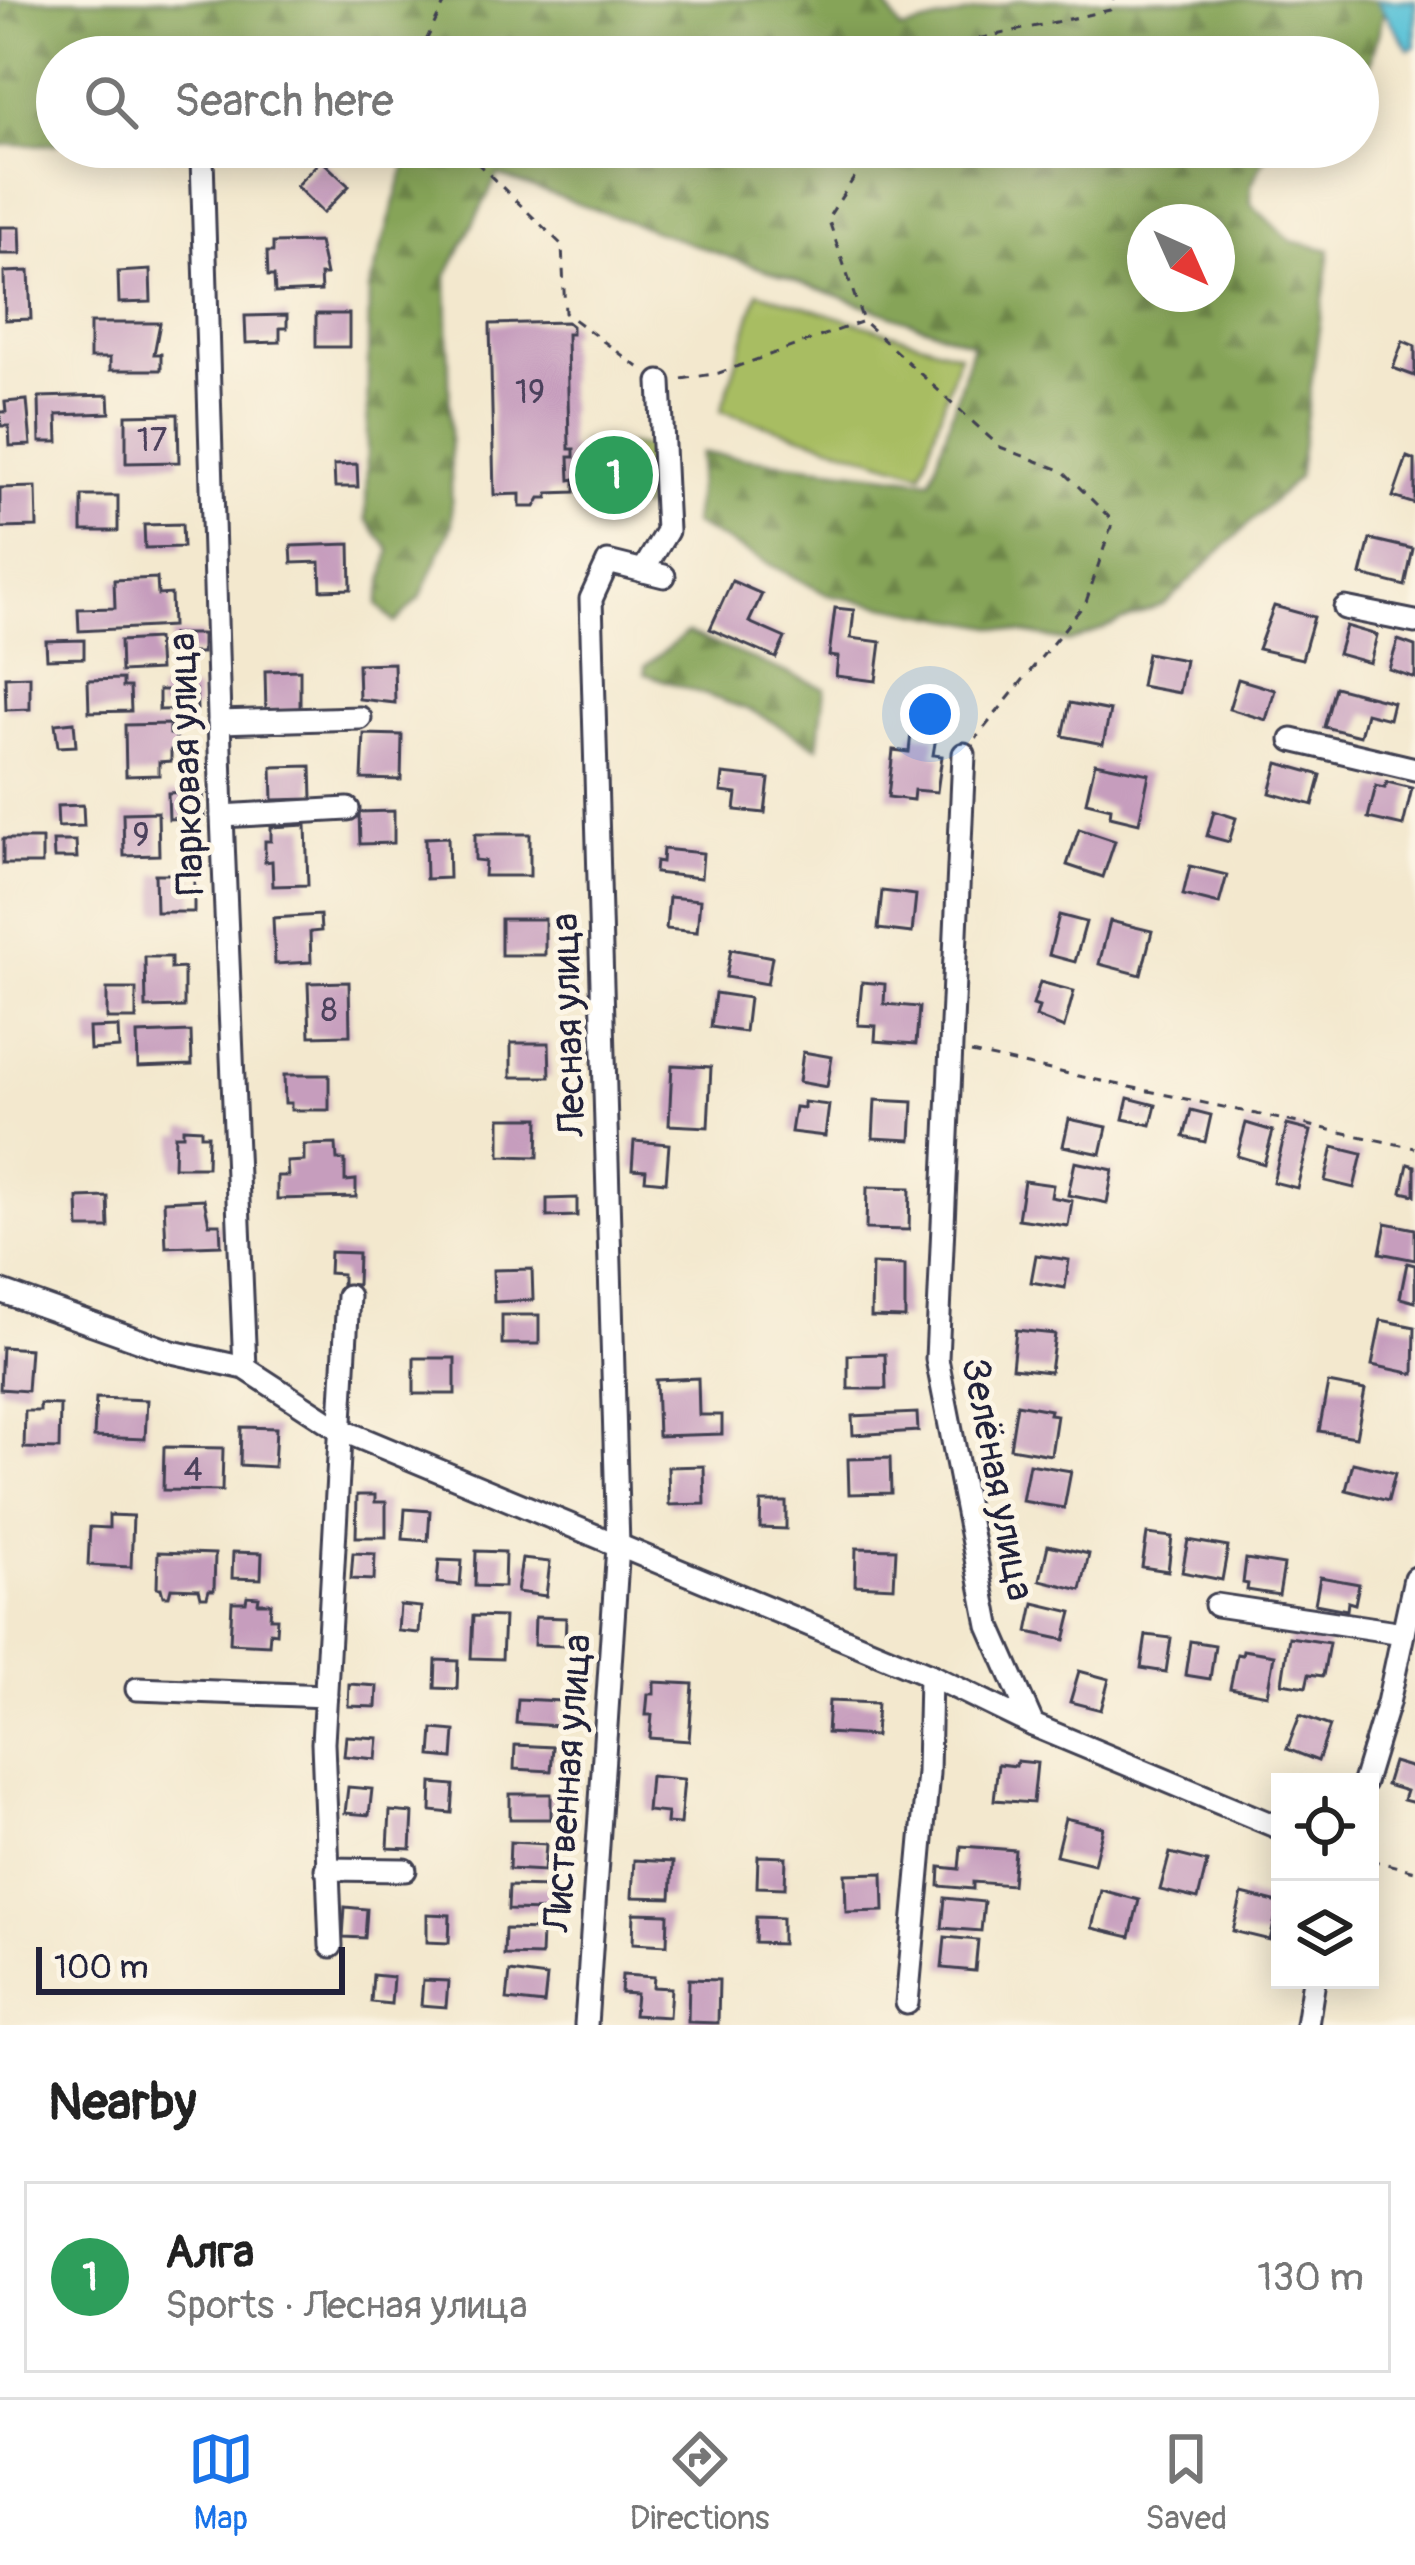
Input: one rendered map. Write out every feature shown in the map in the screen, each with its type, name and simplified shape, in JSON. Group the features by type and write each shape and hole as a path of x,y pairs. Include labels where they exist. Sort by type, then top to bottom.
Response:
{"street":[{"name":"Парковая улица","path":"202,168 244,1368"},
{"name":"Лесная улица","path":"618,1546 591,599 608,562 653,573 667,531 660,382"},
{"path":"1345,608 1415,622"},
{"path":"219,722 360,718"},
{"path":"1292,740 1415,769"},
{"name":"Зелёная улица","path":"964,754 937,1359 989,1624 1033,1725"},
{"path":"222,816 348,809"},
{"path":"0,1291 172,1352 244,1368 339,1429 930,1675 1033,1725 1271,1824"},
{"path":"331,1946 326,1696 348,1296"},
{"name":"Лиственная улица","path":"586,2025 618,1546"},
{"path":"1367,1773 1388,1703 1415,1578"},
{"path":"1216,1605 1403,1634"},
{"path":"907,2003 928,1773 930,1675"},
{"path":"137,1689 326,1696"},
{"path":"326,1869 405,1870"},
{"path":"1307,2025 1313,1989"}],"path":[{"path":"428,36 446,0"},
{"path":"991,36 1110,10 1114,0"},
{"path":"482,168 562,245 565,313 660,382 719,373 862,321"},
{"path":"860,168 828,218 862,321 1000,447 1063,471 1113,521 1086,602 964,754"},
{"path":"951,1049 1415,1148"},
{"path":"1379,1862 1415,1871"}],"green space":[{"path":"0,0 883,0 901,30 1020,0 1387,0 1378,36 36,36 36,144 0,145"},
{"path":"405,168 1260,168 1251,185 1251,204 1291,241 1330,250 1298,477 1165,604 1070,642 828,595 693,524 701,453 931,480 973,344 498,175 447,275 452,525 421,596 395,623 378,605 390,550 366,519 369,290"},
{"path":"758,292 959,354 922,473 721,411"},
{"path":"583,442 650,447 645,508 578,502"},
{"path":"687,633 825,688 818,747 752,711 645,674 645,666"}],"water":[{"path":"1376,0 1415,0 1415,47 1409,49"}],"building":[{"path":"313,168 330,168 349,186 323,213 296,186"},
{"path":"0,227 20,227 21,254 0,254"},
{"path":"319,242 326,275 320,275 321,291 275,293 274,276 268,276 267,252 273,252 273,243"},
{"path":"150,270 151,302 119,303 118,272"},
{"path":"29,271 31,319 5,320 4,272"},
{"path":"316,314 349,314 349,347 316,347"},
{"path":"287,315 280,342 246,343 245,316"},
{"path":"567,322 572,326 572,334 567,334 569,449 574,449 574,457 569,457 575,492 548,493 535,507 520,507 520,494 494,495 490,324"},
{"path":"90,323 160,323 154,354 161,354 161,370 110,370 110,358 90,358"},
{"path":"1403,341 1415,346 1415,376 1393,368"},
{"path":"109,395 110,413 57,415 58,442 40,442 39,397"},
{"path":"27,400 31,445 10,446 9,426 1,426 0,412 6,412 5,402"},
{"path":"178,414 179,462 126,463 126,415"},
{"path":"1407,457 1415,460 1415,504 1393,497"},
{"path":"357,464 358,487 335,487 334,465"},
{"path":"36,487 37,527 0,528 0,488"},
{"path":"82,496 118,496 118,531 82,531"},
{"path":"182,524 183,547 145,548 144,525"},
{"path":"1370,539 1413,549 1405,586 1361,575"},
{"path":"350,544 351,589 321,590 320,562 292,563 291,546"},
{"path":"157,578 158,595 171,594 172,626 79,631 78,609 115,608 114,580"},
{"path":"732,581 762,594 749,622 785,638 776,658 710,629"},
{"path":"1274,606 1314,617 1302,659 1258,649"},
{"path":"835,608 854,610 851,638 881,642 876,681 836,676 838,657 829,656"},
{"path":"1346,626 1377,635 1370,663 1338,654"},
{"path":"172,634 202,634 202,653 172,653"},
{"path":"157,639 159,670 121,672 120,641"},
{"path":"84,640 84,658 47,659 46,641"},
{"path":"1398,640 1415,646 1415,678 1389,669"},
{"path":"1147,653 1185,660 1179,693 1141,686"},
{"path":"394,663 395,703 359,699 358,664"},
{"path":"300,670 300,711 266,712 265,671"},
{"path":"30,676 30,709 6,710 5,677"},
{"path":"123,679 123,687 130,687 131,711 89,712 88,680"},
{"path":"1238,679 1275,690 1266,720 1229,709"},
{"path":"1335,687 1393,702 1389,719 1366,713 1360,736 1324,727"},
{"path":"159,690 196,690 197,709 159,710"},
{"path":"1070,703 1110,711 1103,744 1063,736"},
{"path":"74,722 76,746 58,747 55,724"},
{"path":"170,724 170,734 176,735 171,761 159,762 159,775 126,776 125,725"},
{"path":"911,733 936,737 933,755 942,756 937,792 914,790 913,800 888,797 893,750 909,752"},
{"path":"364,734 402,735 401,780 362,779"},
{"path":"1095,763 1149,774 1139,823 1110,816 1111,808 1086,802"},
{"path":"1278,763 1321,775 1313,805 1270,793"},
{"path":"311,766 312,799 273,800 272,767"},
{"path":"723,774 769,779 765,813 735,810 737,794 721,792"},
{"path":"1387,782 1412,788 1403,826 1368,818 1376,786 1385,788"},
{"path":"203,791 204,817 169,819 168,793"},
{"path":"83,805 84,826 58,827 57,806"},
{"path":"394,811 394,843 360,844 359,812"},
{"path":"1214,811 1236,818 1229,842 1207,836"},
{"path":"158,812 159,855 124,856 123,813"},
{"path":"306,825 308,885 273,886 272,861 265,862 271,827"},
{"path":"1079,829 1115,841 1103,877 1067,865"},
{"path":"475,834 530,834 530,876 484,876 485,861 475,860"},
{"path":"448,837 449,878 426,879 425,838"},
{"path":"3,839 42,839 42,864 3,864"},
{"path":"53,841 76,841 77,858 54,858"},
{"path":"663,849 703,853 701,878 655,873"},
{"path":"1190,866 1227,875 1219,904 1183,895"},
{"path":"155,874 194,874 194,912 156,912"},
{"path":"882,891 916,895 912,933 878,929"},
{"path":"669,897 700,900 697,932 666,929"},
{"path":"320,915 321,931 310,932 311,962 275,964 273,918"},
{"path":"1059,915 1086,922 1075,962 1049,955"},
{"path":"501,919 545,919 545,955 501,955"},
{"path":"1110,921 1152,931 1141,975 1099,964"},
{"path":"731,949 772,957 767,984 726,977"},
{"path":"145,957 171,957 171,969 184,968 184,1007 146,1008"},
{"path":"349,982 350,1035 310,1036 308,983"},
{"path":"862,982 885,984 884,1004 919,1007 916,1044 875,1041 876,1026 858,1025"},
{"path":"1040,982 1074,991 1064,1028 1036,1017 1039,1007 1033,1005"},
{"path":"107,989 136,989 136,1019 107,1019"},
{"path":"715,993 749,998 745,1032 711,1027"},
{"path":"118,1027 119,1048 90,1050 89,1028"},
{"path":"191,1032 192,1065 138,1067 137,1034"},
{"path":"511,1043 549,1043 550,1077 511,1077"},
{"path":"803,1052 832,1057 827,1087 799,1082"},
{"path":"672,1065 711,1067 708,1127 669,1125"},
{"path":"284,1075 329,1075 329,1110 291,1110 291,1103 285,1103"},
{"path":"1128,1098 1156,1105 1151,1125 1123,1119"},
{"path":"875,1100 913,1102 911,1140 873,1138"},
{"path":"804,1102 829,1105 825,1136 791,1132 795,1107 804,1108"},
{"path":"1191,1110 1211,1115 1205,1142 1184,1137"},
{"path":"500,1118 539,1118 538,1157 500,1156"},
{"path":"1069,1119 1107,1127 1101,1154 1063,1146"},
{"path":"1246,1123 1273,1131 1264,1164 1237,1156"},
{"path":"1287,1125 1311,1131 1297,1188 1273,1182"},
{"path":"183,1128 201,1129 201,1135 208,1135 207,1167 174,1167 175,1135 183,1135"},
{"path":"634,1141 669,1144 666,1182 645,1180 646,1170 632,1169"},
{"path":"336,1144 337,1160 345,1160 345,1181 356,1180 356,1197 277,1199 277,1176 288,1176 287,1162 304,1161 304,1145"},
{"path":"1333,1147 1362,1154 1354,1188 1325,1181"},
{"path":"1075,1162 1113,1170 1107,1203 1068,1195"},
{"path":"1408,1164 1415,1166 1415,1195 1402,1192"},
{"path":"1024,1181 1053,1185 1051,1197 1072,1201 1068,1226 1018,1219"},
{"path":"867,1187 910,1188 909,1230 866,1229"},
{"path":"108,1197 109,1228 79,1228 78,1198"},
{"path":"577,1198 577,1216 547,1217 547,1199"},
{"path":"204,1199 209,1224 220,1224 221,1245 166,1247 164,1201"},
{"path":"1386,1223 1415,1229 1415,1260 1380,1253"},
{"path":"330,1252 358,1253 357,1285 342,1284 342,1274 329,1273"},
{"path":"1036,1255 1069,1260 1065,1288 1031,1282"},
{"path":"1407,1263 1415,1265 1415,1302 1400,1298"},
{"path":"872,1264 905,1265 905,1318 871,1317"},
{"path":"532,1269 533,1300 494,1302 493,1270"},
{"path":"502,1315 539,1315 539,1344 502,1344"},
{"path":"1381,1320 1415,1327 1414,1374 1372,1365"},
{"path":"1016,1330 1055,1334 1050,1372 1012,1368"},
{"path":"2,1347 30,1349 27,1391 0,1389"},
{"path":"885,1354 886,1389 848,1389 848,1355"},
{"path":"414,1358 455,1358 455,1394 414,1394"},
{"path":"698,1378 699,1415 722,1415 722,1434 658,1436 656,1380"},
{"path":"1328,1383 1365,1390 1356,1437 1319,1431"},
{"path":"96,1398 147,1400 145,1439 94,1437"},
{"path":"40,1404 60,1405 59,1449 24,1448 25,1411 40,1411"},
{"path":"1017,1404 1057,1415 1051,1455 1010,1448"},
{"path":"917,1413 918,1431 853,1435 852,1416"},
{"path":"241,1427 276,1428 274,1467 240,1465"},
{"path":"164,1447 223,1448 222,1491 163,1490"},
{"path":"890,1458 891,1493 849,1494 848,1459"},
{"path":"1353,1463 1395,1473 1388,1501 1346,1490"},
{"path":"1029,1464 1071,1471 1064,1508 1022,1501"},
{"path":"704,1466 705,1504 669,1505 668,1467"},
{"path":"357,1495 375,1495 375,1502 386,1502 386,1537 356,1537"},
{"path":"761,1502 786,1502 786,1529 760,1528"},
{"path":"405,1509 430,1511 428,1541 403,1539"},
{"path":"109,1515 133,1516 131,1567 88,1565 90,1527 109,1528"},
{"path":"1147,1534 1172,1537 1168,1571 1142,1567"},
{"path":"1188,1540 1228,1547 1222,1580 1182,1572"},
{"path":"1048,1545 1089,1554 1081,1590 1040,1580"},
{"path":"856,1548 896,1549 894,1587 855,1585"},
{"path":"476,1551 505,1552 504,1587 475,1586"},
{"path":"158,1552 215,1554 214,1590 201,1597 199,1589 171,1588 169,1596 163,1596 157,1588"},
{"path":"233,1552 262,1553 261,1579 232,1578"},
{"path":"353,1553 375,1554 374,1580 351,1579"},
{"path":"522,1559 550,1562 546,1596 517,1592"},
{"path":"1246,1559 1284,1565 1279,1595 1247,1590 1248,1584 1243,1583"},
{"path":"439,1560 462,1561 460,1585 437,1583"},
{"path":"1320,1577 1359,1584 1355,1604 1348,1602 1347,1610 1315,1604"},
{"path":"247,1596 259,1597 258,1603 271,1603 270,1618 277,1618 269,1645 230,1643 232,1602 246,1602"},
{"path":"1034,1603 1072,1612 1065,1640 1028,1632"},
{"path":"400,1605 421,1607 419,1633 398,1631"},
{"path":"473,1616 504,1617 502,1659 471,1658"},
{"path":"535,1617 566,1618 565,1646 534,1645"},
{"path":"1146,1635 1171,1638 1166,1672 1141,1668"},
{"path":"1289,1637 1329,1643 1323,1676 1309,1674 1306,1687 1282,1683"},
{"path":"1190,1641 1215,1645 1210,1679 1185,1675"},
{"path":"1243,1650 1274,1655 1267,1695 1230,1688 1237,1654 1242,1655"},
{"path":"436,1660 458,1661 457,1689 435,1688"},
{"path":"1079,1671 1109,1679 1101,1710 1070,1702"},
{"path":"654,1682 693,1684 689,1741 650,1738 652,1715 646,1715"},
{"path":"349,1684 377,1686 376,1707 348,1706"},
{"path":"518,1699 561,1701 559,1726 516,1723"},
{"path":"829,1701 877,1703 875,1736 827,1733"},
{"path":"1300,1715 1330,1726 1318,1761 1287,1749"},
{"path":"433,1729 455,1731 453,1758 431,1756"},
{"path":"346,1736 378,1738 376,1759 344,1756"},
{"path":"515,1745 553,1747 551,1771 514,1769"},
{"path":"1017,1761 1037,1763 1033,1803 994,1800 998,1764 1016,1766"},
{"path":"1393,1762 1413,1768 1415,1803 1403,1800 1406,1791 1386,1785"},
{"path":"650,1776 684,1779 680,1824 666,1823 667,1813 647,1811"},
{"path":"432,1783 454,1785 452,1813 431,1811"},
{"path":"348,1787 372,1789 369,1815 345,1813"},
{"path":"510,1794 551,1794 551,1819 510,1819"},
{"path":"390,1811 413,1813 411,1849 388,1848"},
{"path":"1065,1818 1103,1827 1094,1864 1056,1855"},
{"path":"510,1842 546,1844 544,1871 509,1869"},
{"path":"961,1846 1015,1850 1012,1885 939,1886 940,1867 959,1869"},
{"path":"1170,1853 1207,1862 1198,1899 1160,1890"},
{"path":"758,1856 786,1857 785,1888 757,1887"},
{"path":"634,1860 673,1862 671,1898 632,1897"},
{"path":"883,1873 884,1911 846,1912 845,1874"},
{"path":"509,1886 549,1887 548,1911 508,1910"},
{"path":"1101,1890 1139,1900 1130,1937 1092,1928"},
{"path":"1242,1894 1271,1901 1270,1940 1233,1931"},
{"path":"945,1898 984,1902 981,1931 942,1928"},
{"path":"345,1907 367,1909 365,1938 343,1937"},
{"path":"634,1913 668,1914 667,1945 633,1943"},
{"path":"427,1914 450,1915 449,1943 427,1942"},
{"path":"756,1917 782,1918 782,1944 755,1943"},
{"path":"505,1929 542,1930 541,1956 504,1955"},
{"path":"945,1937 978,1940 975,1971 942,1968"},
{"path":"510,1972 547,1977 544,2004 507,2000"},
{"path":"373,1975 393,1977 391,2004 371,2002"},
{"path":"622,1975 654,1977 653,1987 671,1988 669,2017 634,2015 636,1994 621,1993"},
{"path":"689,1979 719,1980 718,2023 688,2022"},
{"path":"423,1980 448,1981 446,2007 421,2005"}],"place":[{"name":"Алга","path":"614,475"}]}
